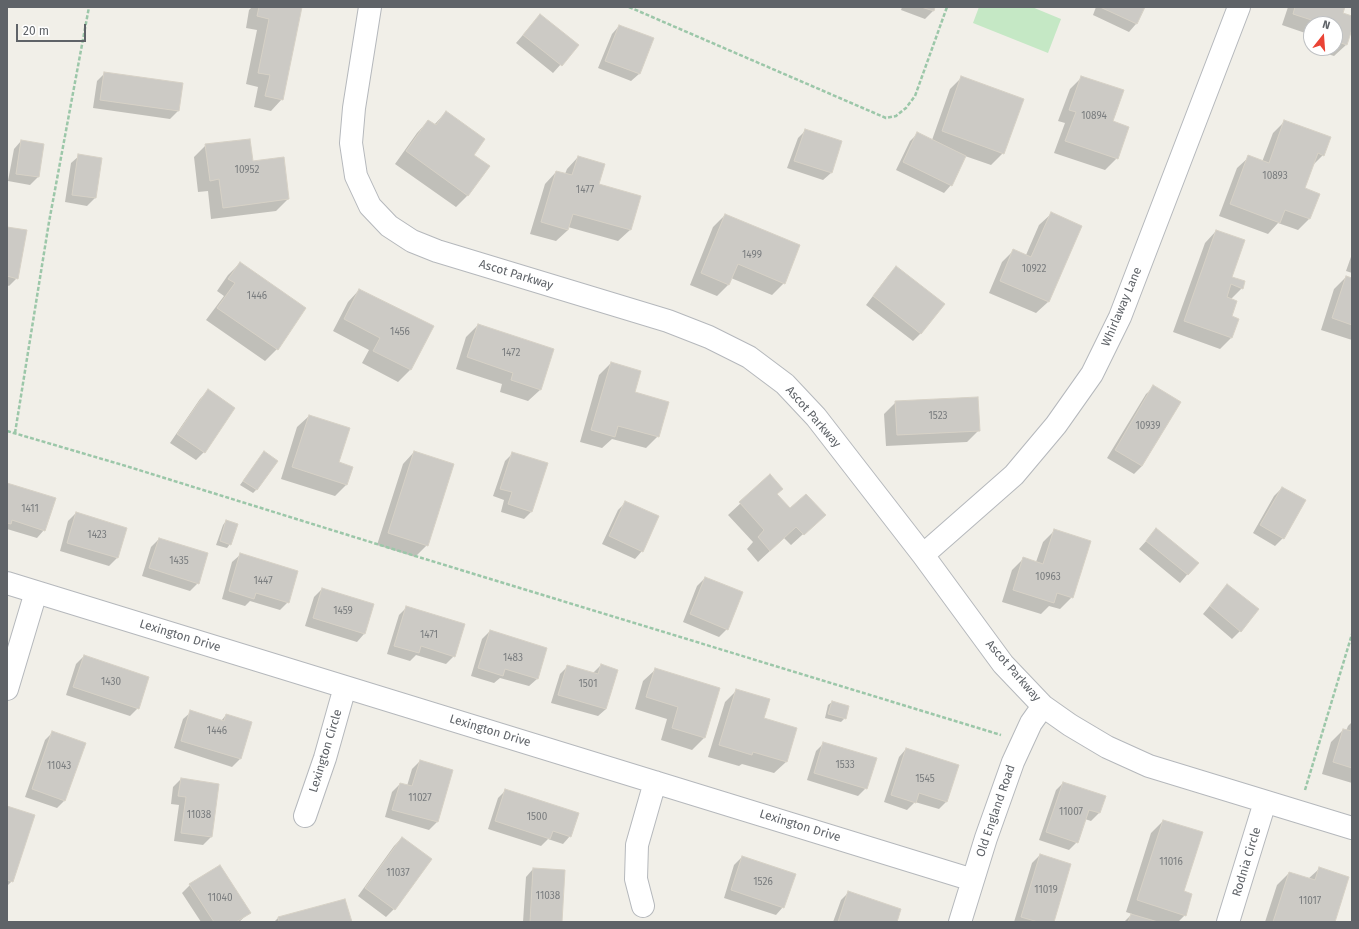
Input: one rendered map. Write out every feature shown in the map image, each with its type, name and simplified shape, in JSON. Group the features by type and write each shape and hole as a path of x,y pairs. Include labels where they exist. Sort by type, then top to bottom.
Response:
{"street":[{"name":"Ascot Parkway","path":"370,7 354,108 351,143 356,176 370,206 389,226 412,241 437,252 668,321 709,337 749,358 785,384 816,417 923,555 1003,664 1043,706 1070,725 1107,747 1149,766 1352,828"},
{"name":"Whirlaway Lane","path":"923,555 1014,474 1056,425 1092,374 1120,317 1239,7"},
{"name":"Lexington Drive","path":"7,583 973,880"},
{"path":"7,689 36,592"},
{"name":"Lexington Circle","path":"305,816 325,758 345,687"},
{"name":"Old England Road","path":"960,922 986,838 1013,762 1031,724 1043,706"},
{"path":"643,906 636,879 637,845 655,782"},
{"name":"Rodnia Circle","path":"1228,922 1265,802"}],"path":[{"path":"15,433 49,222 89,7"},
{"path":"628,7 886,118 896,116 906,108 915,96 947,7"},
{"path":"7,431 126,466 433,562 1022,741"},
{"path":"1298,811 1352,634"}],"green space":[{"path":"979,7 1032,7 1061,19 1048,53 973,23"}],"building":[{"path":"259,7 302,7 283,100 265,96 270,75 258,73 269,19 257,16"},
{"path":"921,7 935,7 934,11"},
{"path":"1100,7 1145,7 1137,24"},
{"path":"1295,7 1345,7 1343,13 1352,16 1352,29 1347,45 1343,44 1343,16 1303,16 1303,17 1293,14"},
{"path":"540,14 579,45 562,66 523,35"},
{"path":"619,25 654,38 640,74 605,61"},
{"path":"104,72 183,83 179,111 100,100"},
{"path":"961,76 1024,99 1004,154 942,131"},
{"path":"1081,76 1124,90 1113,121 1129,127 1118,159 1065,141 1076,112 1069,110"},
{"path":"446,111 485,139 474,155 490,166 468,196 406,151 428,120 436,125"},
{"path":"1284,120 1331,137 1324,156 1318,153 1305,188 1320,194 1310,219 1285,210 1280,223 1230,204 1248,155 1269,163"},
{"path":"805,129 842,141 832,173 794,161"},
{"path":"917,132 966,156 952,186 903,162"},
{"path":"250,139 253,161 284,157 289,199 223,208 219,179 210,181 205,144"},
{"path":"21,140 44,144 39,177 16,174"},
{"path":"78,154 102,158 96,198 72,195"},
{"path":"578,156 605,164 599,184 641,196 631,230 573,214 568,230 541,222 556,171 572,175"},
{"path":"1051,212 1082,226 1049,302 1000,281 1013,249 1031,257"},
{"path":"725,214 800,245 785,284 738,264 729,285 701,273"},
{"path":"7,227 27,230 18,279 7,276"},
{"path":"1216,230 1245,240 1232,277 1245,281 1243,289 1231,284 1227,297 1237,301 1232,316 1239,319 1232,338 1184,321"},
{"path":"240,262 306,308 278,350 217,308 235,283 228,279"},
{"path":"896,266 945,304 921,334 873,296"},
{"path":"1346,276 1352,278 1352,325 1332,318"},
{"path":"359,289 434,326 411,370 373,351 380,338 344,319"},
{"path":"478,324 554,349 541,390 511,380 513,373 467,357"},
{"path":"611,362 641,371 635,392 669,402 659,437 618,426 615,437 591,430"},
{"path":"1153,385 1181,402 1142,466 1115,450"},
{"path":"208,389 235,408 205,453 177,434"},
{"path":"978,397 980,431 897,435 895,401"},
{"path":"309,415 350,428 339,462 353,467 347,485 292,467"},
{"path":"264,451 278,461 257,490 243,481"},
{"path":"414,451 454,464 428,546 388,533"},
{"path":"512,452 548,463 532,512 508,504 512,492 500,489"},
{"path":"770,474 783,489 777,494 790,508 806,494 826,515 804,535 796,527 770,551 758,537 764,530 739,502"},
{"path":"7,483 56,498 45,531 12,520 11,524 7,523"},
{"path":"1282,487 1306,500 1284,539 1260,525"},
{"path":"625,501 659,516 643,552 609,536"},
{"path":"76,512 127,528 118,558 67,543"},
{"path":"226,520 238,524 231,545 220,541"},
{"path":"1156,528 1199,563 1188,575 1146,541"},
{"path":"1054,529 1091,541 1073,598 1057,593 1054,603 1013,590 1023,557 1043,564"},
{"path":"159,538 208,553 199,584 149,568"},
{"path":"240,553 298,571 289,603 256,593 254,599 229,591"},
{"path":"705,577 743,592 728,630 690,614"},
{"path":"1227,584 1259,609 1241,632 1210,606"},
{"path":"322,588 374,604 365,634 313,618"},
{"path":"406,606 465,624 455,657 421,646 419,653 394,646"},
{"path":"490,630 547,648 538,679 505,669 503,676 478,668"},
{"path":"84,655 149,677 139,709 73,687"},
{"path":"601,664 618,670 606,709 558,695 567,665 598,674"},
{"path":"655,668 720,688 705,738 672,728 678,707 646,697"},
{"path":"736,689 770,699 764,718 797,728 787,762 753,752 752,755 719,745"},
{"path":"832,701 849,706 846,719 828,714"},
{"path":"190,710 224,721 226,714 252,722 241,759 181,741"},
{"path":"1343,729 1352,731 1352,768 1333,762"},
{"path":"52,731 86,743 65,801 32,789"},
{"path":"823,742 877,758 867,789 814,773"},
{"path":"906,748 959,765 947,802 919,793 916,803 891,795"},
{"path":"420,760 453,770 438,822 392,810 400,783 412,786"},
{"path":"181,778 219,784 212,837 181,833 186,797 178,796"},
{"path":"1063,782 1106,796 1100,813 1089,810 1078,843 1046,832"},
{"path":"505,789 579,813 571,837 553,831 550,839 495,821"},
{"path":"7,806 35,815 13,882 7,880"},
{"path":"1163,820 1203,832 1184,891 1192,894 1186,916 1137,900"},
{"path":"402,837 432,859 395,910 365,888"},
{"path":"1040,854 1071,864 1054,922 1038,922 1021,917"},
{"path":"742,856 796,874 784,908 731,890"},
{"path":"220,865 251,913 236,922 214,922 189,884"},
{"path":"1319,867 1349,877 1335,922 1273,922 1289,872 1315,880"},
{"path":"533,868 565,870 562,922 530,922"},
{"path":"848,891 901,909 897,922 838,922"},
{"path":"345,899 352,922 279,922 278,917"},
{"path":"1131,914 1158,922 1128,922"}]}
